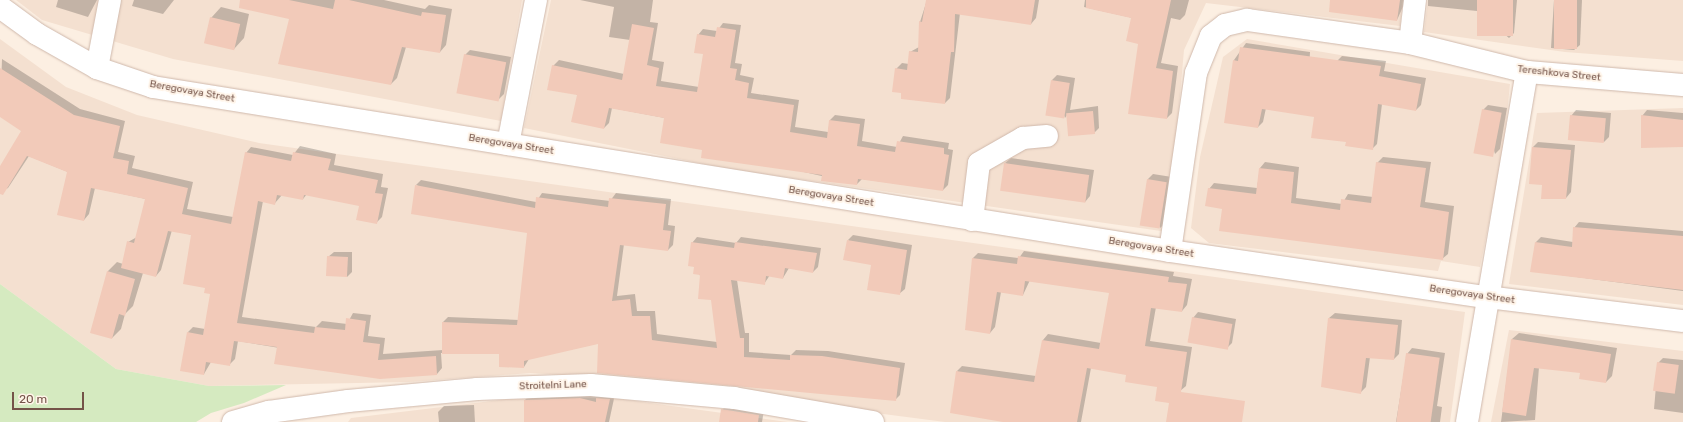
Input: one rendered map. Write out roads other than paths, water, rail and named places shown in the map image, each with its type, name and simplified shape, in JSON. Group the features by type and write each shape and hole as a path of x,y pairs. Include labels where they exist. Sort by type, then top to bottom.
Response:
{"street":[{"path":"96,68 110,0"},
{"path":"508,144 536,0"},
{"path":"1410,43 1415,0"},
{"name":"Beregovaya Street","path":"0,7 37,34 96,68 153,87 1170,251 1487,297 1683,321"},
{"name":"Tereshkova Street","path":"1170,251 1196,73 1211,36 1225,25 1247,20 1410,43 1527,72 1683,86"},
{"path":"1467,422 1487,297 1527,72"},
{"path":"972,220 979,163 1022,138 1047,136"},
{"name":"Stroitelni Lane","path":"233,422 269,412 348,401 477,389 591,385 734,398 860,421"}]}
